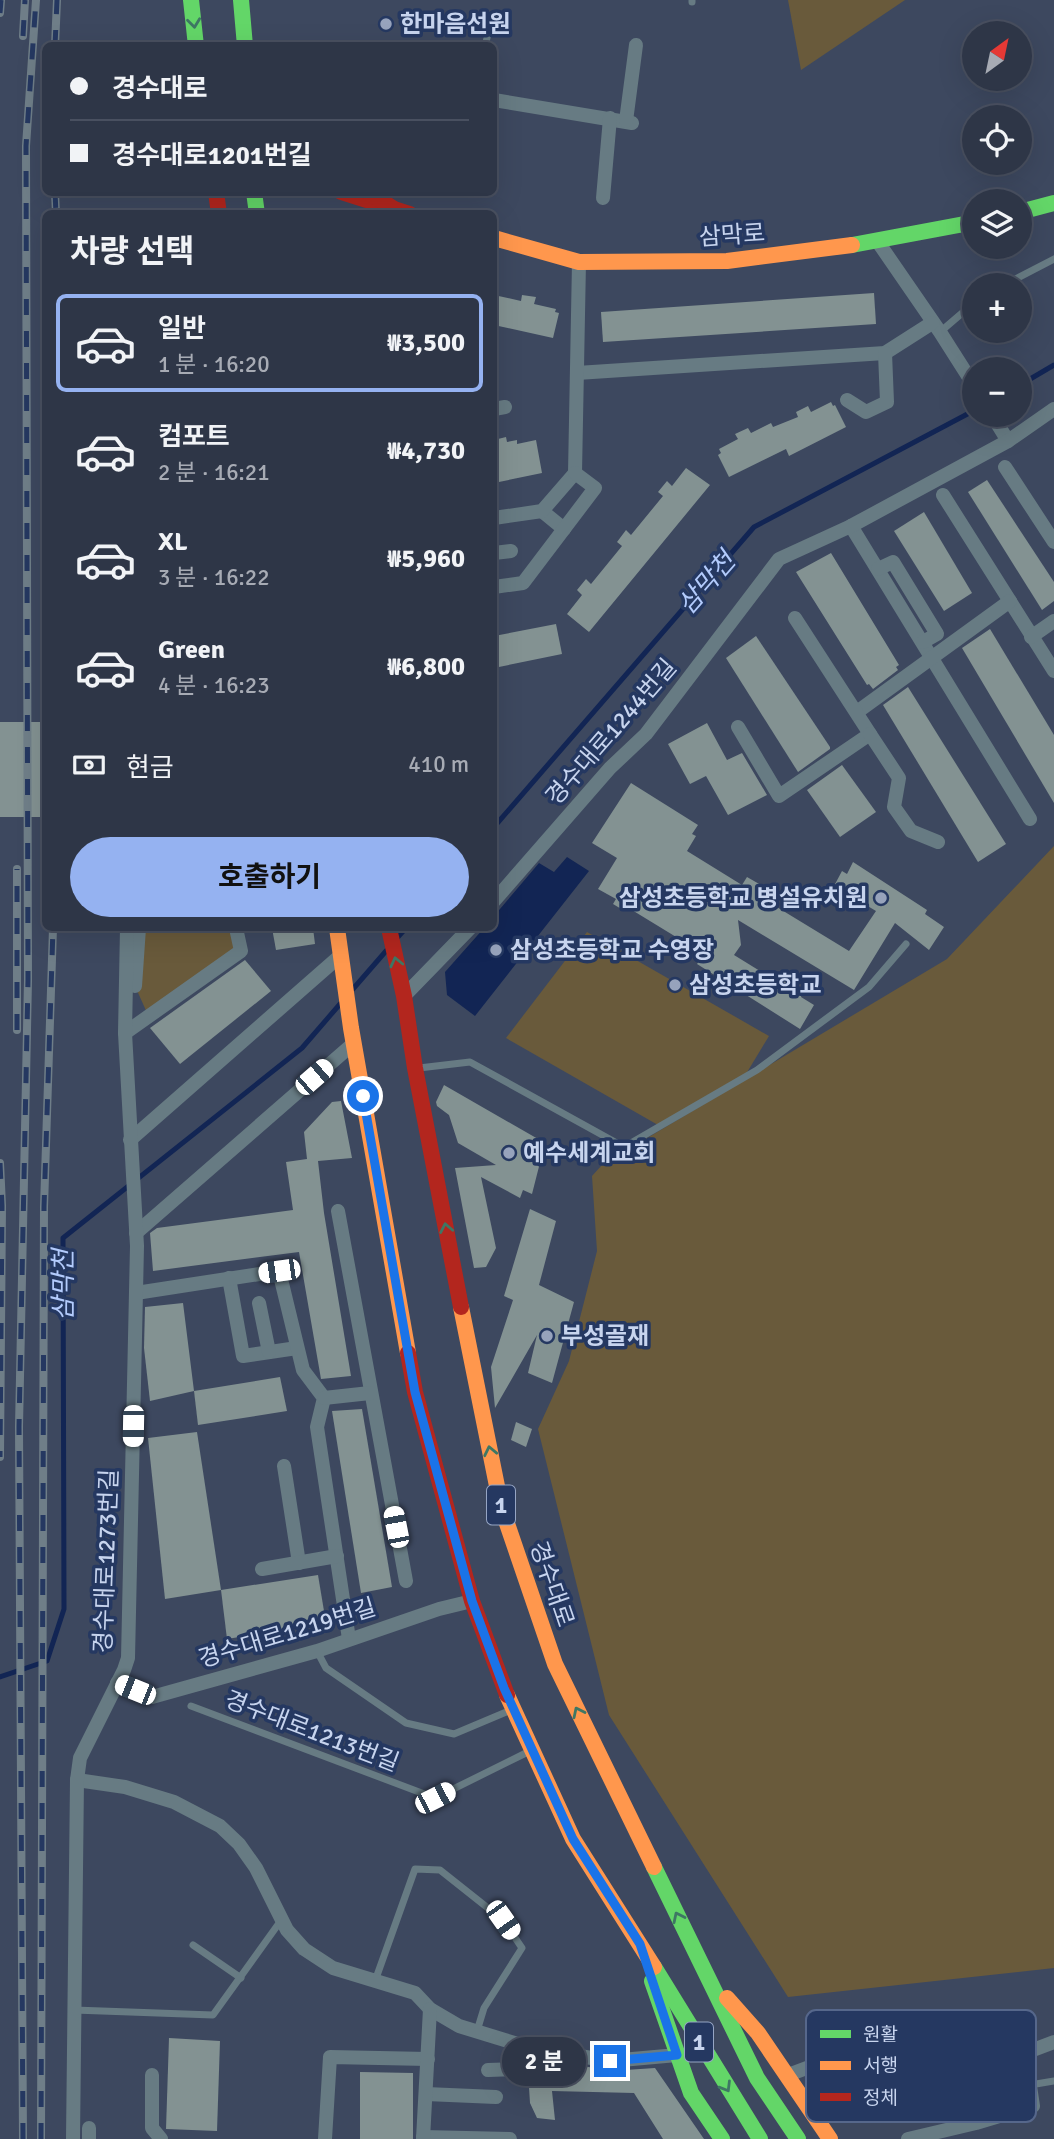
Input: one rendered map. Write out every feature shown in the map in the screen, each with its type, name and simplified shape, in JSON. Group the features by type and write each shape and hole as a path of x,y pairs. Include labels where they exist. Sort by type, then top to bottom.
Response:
{"main road":[{"path":"191,0 196,42"},
{"path":"241,0 245,42"},
{"path":"353,196 397,210"},
{"path":"374,196 394,209"},
{"path":"1032,209 1054,203"},
{"path":"389,210 394,209"},
{"name":"삼막로","path":"497,239 579,262 727,261 878,242 962,225"},
{"name":"1","path":"338,931 415,1392 472,1601 513,1709 573,1839 760,2139"},
{"name":"1","path":"390,931 404,996"},
{"name":"경수대로","path":"404,996 415,1068 501,1506 555,1664 757,2078 798,2139"},
{"path":"640,1944 691,2093 722,2139"},
{"path":"709,1978 758,2033 806,2102"},
{"path":"819,2122 830,2139"}],"street":[{"path":"497,100 629,122 636,45"},
{"path":"603,198 610,118"},
{"path":"878,242 962,367"},
{"path":"497,518 542,511 575,473 579,262"},
{"path":"577,373 885,353 936,327"},
{"path":"847,400 866,412 887,402 885,353"},
{"name":"경수대로1244번길","path":"497,898 610,768 646,734 779,559 851,526 1008,441 1054,409"},
{"path":"999,427 1008,441"},
{"path":"1005,467 1054,542"},
{"path":"497,587 523,583 595,488 575,473"},
{"path":"943,495 1054,671"},
{"path":"542,511 564,529"},
{"path":"851,526 1030,819"},
{"path":"497,553 511,551"},
{"path":"857,712 1010,601"},
{"path":"795,618 900,778 894,807 911,831 938,842"},
{"path":"1031,637 1054,621"},
{"path":"738,727 779,796 870,734"},
{"path":"127,931 125,1033 130,1145"},
{"path":"135,986 139,931"},
{"path":"125,1033 240,951 237,931"},
{"path":"404,996 467,931"},
{"path":"130,1145 342,958"},
{"path":"136,1229 353,1035"},
{"name":"경수대로1273번길","path":"73,2139 77,1780 80,1758 128,1658 136,1293 136,1229 130,1145"},
{"path":"338,1211 406,1581"},
{"path":"136,1293 279,1271 303,1370 324,1398"},
{"path":"229,1278 243,1356 298,1348"},
{"path":"259,1303 269,1352"},
{"path":"324,1398 370,1393"},
{"path":"324,1398 317,1427 349,1639"},
{"path":"284,1466 299,1563"},
{"path":"262,1569 337,1556"},
{"name":"경수대로1219번길","path":"117,1683 152,1697 317,1651 472,1601"},
{"path":"77,1780 125,1787 174,1802 220,1826 257,1867 287,1930 304,1949 333,1968 415,1993 430,2009 459,2026 531,2048 610,2061 677,2055"},
{"path":"430,2009 423,2138 510,2139"},
{"path":"1036,2049 1054,2042"},
{"path":"488,2070 514,2069 531,2048"},
{"path":"325,2139 330,2057 428,2059"},
{"path":"788,2075 806,2068"},
{"path":"152,2075 152,2128 161,2139"},
{"path":"426,2094 496,2097"},
{"path":"908,2139 979,2122"}],"lane":[{"path":"486,42 488,34"},
{"path":"1027,273 1054,259"},
{"path":"936,327 962,310"},
{"path":"415,1068 470,1062 624,1147 757,1070 869,987 906,944"},
{"path":"317,1651 326,1668 405,1723 454,1734 513,1709"},
{"name":"경수대로1213번길","path":"191,1706 435,1798 532,1750"},
{"path":"375,1981 415,1869 440,1870 503,1920 522,1948 484,2008 476,2032"},
{"path":"74,2010 214,2015 282,1919"},
{"path":"193,1945 241,1978"},
{"path":"1036,2085 1054,2081"}],"shaded area":[{"path":"788,0 905,0 801,70"},
{"path":"1054,846 1054,1968 788,1997 609,1715 538,1429 569,1361 597,1251 592,1176 602,1165 947,959"},
{"path":"139,931 237,931 241,951 148,1015 135,986"},
{"path":"587,932 769,1036 746,1074 658,1125 506,1038"}],"water":[{"name":"삼성초등학교 수영장","path":"567,857 589,871 475,1016 447,995 445,972 481,931 497,931 497,912 539,863 554,872"}],"building":[{"path":"874,293 876,324 603,342 601,312"},
{"path":"522,295 536,297 534,304 556,309 555,312 559,313 553,338 497,326 497,296 521,301"},
{"path":"831,402 846,427 789,456 786,449 729,477 718,455 721,453 719,449 738,439 735,434 748,428 751,433 771,423 773,427 798,417 796,412 808,406 811,412"},
{"path":"506,437 507,442 517,440 517,444 536,440 542,473 497,482 497,439"},
{"path":"686,468 710,485 589,632 567,614 582,595 577,590 586,579 591,584 622,546 617,542 626,530 631,535 663,496 658,492 667,481 672,486"},
{"path":"987,480 1054,582 1054,601 1042,610 968,492"},
{"path":"924,512 972,593 944,611 894,531"},
{"path":"831,553 899,665 896,667 898,670 873,689 867,685 796,572"},
{"path":"556,624 562,654 497,667 497,635"},
{"path":"990,629 1054,735 1054,803 962,648"},
{"path":"756,636 830,747 798,772 726,658"},
{"path":"908,687 1006,844 978,862 883,705"},
{"path":"0,722 42,722 42,817 0,817"},
{"path":"707,723 727,760 742,753 767,795 728,815 706,776 690,784 668,744"},
{"path":"842,765 876,812 840,837 807,790"},
{"path":"631,783 698,825 692,834 696,836 687,851 742,885 747,877 768,889 762,898 849,951 876,911 834,886 842,871 847,874 853,862 927,910 925,914 944,927 929,950 895,923 854,990 738,920 741,945 734,955 773,979 775,976 802,992 801,997 814,1005 800,1029 697,964 704,954 627,907 623,910 613,904 616,899 598,889 617,858 592,843"},
{"path":"273,931 313,931 315,944 276,950"},
{"path":"245,960 271,991 180,1064 150,1028"},
{"name":"예수세계교회","path":"444,1085 545,1143 532,1194 523,1190 520,1198 481,1177 496,1248 486,1267 474,1268 455,1168 496,1165 458,1143 449,1115 437,1106 436,1102"},
{"path":"341,1101 352,1158 318,1161 351,1376 321,1379 299,1252 153,1271 150,1233 157,1228 293,1210 286,1162 307,1159 304,1132 332,1102"},
{"path":"530,1209 556,1221 539,1285 574,1302 552,1383 528,1373 537,1335 495,1408 491,1367 513,1300 504,1296"},
{"path":"183,1303 194,1391 150,1401 144,1348 145,1307"},
{"path":"280,1377 287,1411 198,1425 194,1391"},
{"path":"362,1409 392,1587 361,1593 332,1411"},
{"path":"516,1422 532,1429 526,1447 511,1440"},
{"path":"197,1432 221,1590 165,1599 148,1438"},
{"path":"318,1575 326,1623 227,1639 221,1590"},
{"path":"169,2038 220,2041 217,2131 166,2129"},
{"path":"534,2065 583,2066 611,2071 655,2068 704,2139 663,2139 634,2093 552,2091 555,2120 537,2118 530,2103 528,2072"},
{"path":"360,2072 413,2073 413,2139 360,2139"}],"waterway":[{"name":"삼막천","path":"1032,378 1054,365"},
{"name":"삼막천","path":"497,824 754,527 962,417"},
{"name":"삼막천","path":"397,938 403,931"},
{"name":"삼막천","path":"353,989 386,951"},
{"name":"삼막천","path":"0,1677 47,1661 64,1609 63,1238 302,1048 340,1004"}],"railway":[{"path":"0,13 1,0"},
{"path":"23,36 25,0"},
{"path":"23,2139 19,1427 28,980 26,146 36,0"},
{"path":"55,42 57,0"},
{"path":"55,196 56,210"},
{"path":"17,869 17,1030"},
{"path":"41,2139 44,1207 53,931"},
{"path":"0,1163 0,1457"}],"traffic: fast":[{"path":"191,0 196,42"},
{"path":"241,0 245,42"},
{"path":"255,196 256,210"},
{"path":"1032,209 1054,203"},
{"path":"852,245 962,224"},
{"path":"654,1867 757,2078 798,2139"},
{"path":"654,1967 760,2139"},
{"path":"652,1981 691,2093 722,2139"}],"traffic: slow":[{"path":"497,239 579,262 727,261 852,245"},
{"path":"337,931 351,1028 408,1353"},
{"path":"461,1307 501,1506 555,1664 654,1867"},
{"path":"507,1695 573,1839 654,1967"},
{"path":"727,1998 758,2033 806,2104"},
{"path":"818,2122 830,2139"}],"traffic: jam":[{"path":"217,196 218,210"},
{"path":"354,196 397,210"},
{"path":"374,196 394,209"},
{"path":"390,931 461,1307"},
{"path":"408,1353 415,1392 472,1601 507,1695"}],"place":[{"name":"한마음선원","path":"386,24"},
{"name":"삼성초등학교 병설유치원","path":"881,898"},
{"name":"삼성초등학교 수영장","path":"496,950"},
{"name":"삼성초등학교","path":"675,985"},
{"name":"예수세계교회","path":"509,1153"},
{"name":"부성골재","path":"547,1336"}],"route":[{"path":"363,1096 415,1392 472,1601 504,1688 573,1839 640,1944 677,2055 610,2061"}]}
